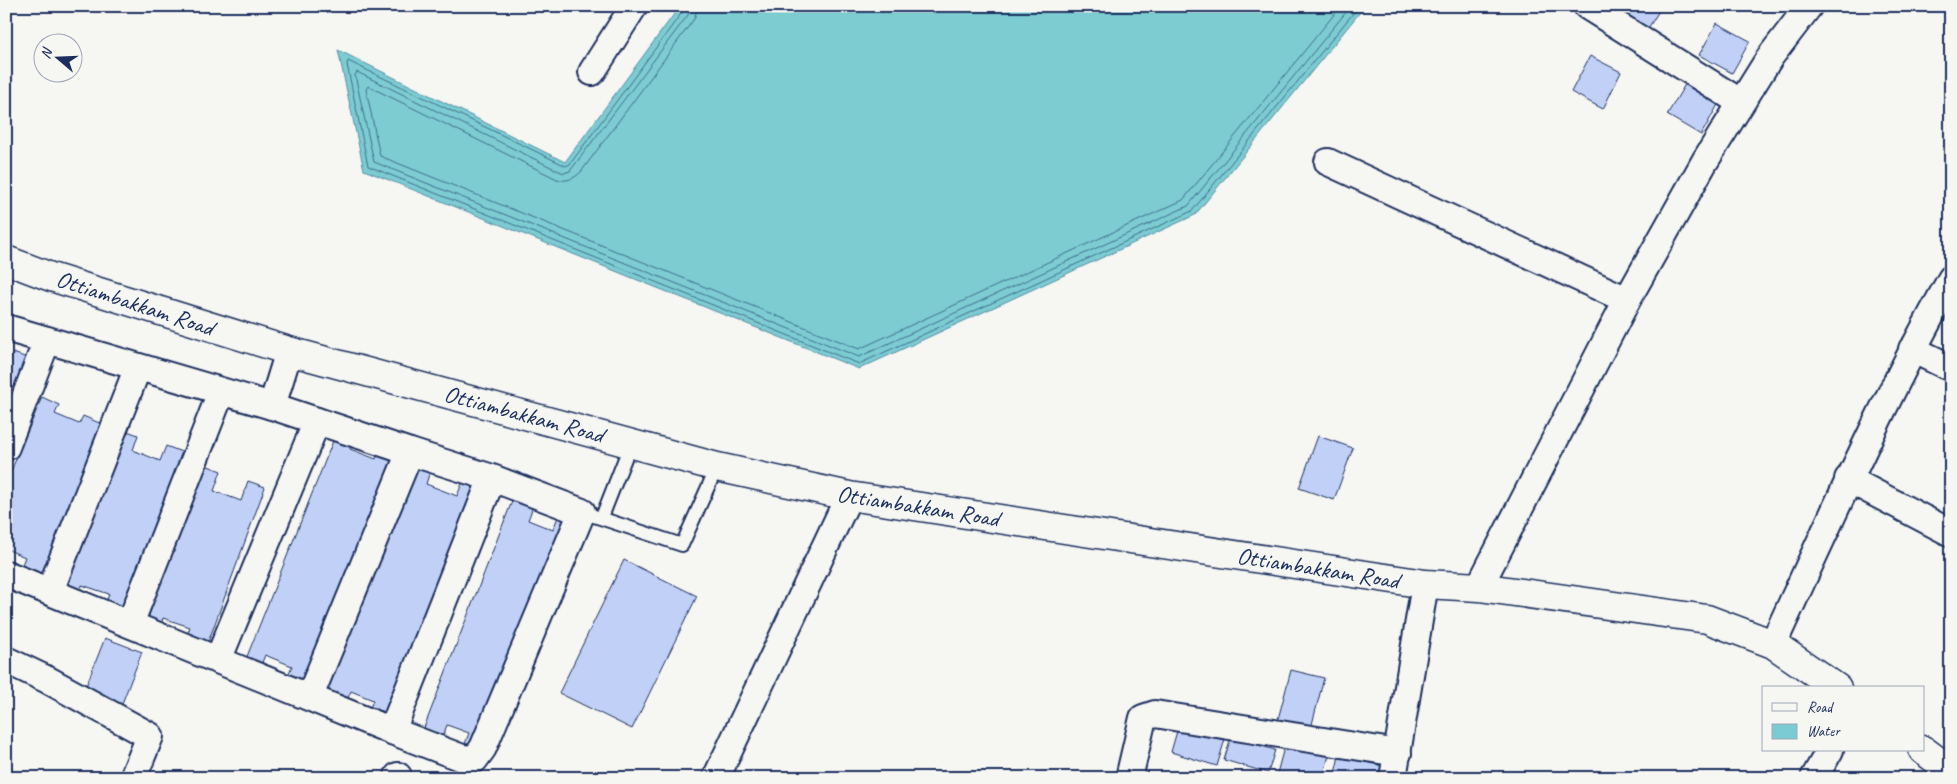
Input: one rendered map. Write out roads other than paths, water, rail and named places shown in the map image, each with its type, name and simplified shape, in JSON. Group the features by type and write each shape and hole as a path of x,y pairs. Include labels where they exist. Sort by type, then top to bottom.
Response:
{"street":[{"path":"592,72 634,6"},
{"path":"1587,6 1740,102"},
{"path":"1479,587 1627,300 1705,160 1770,57 1809,6"},
{"path":"1328,162 1627,300"},
{"name":"Ottiambakkam Road","path":"6,260 51,277 289,351 716,467 849,496 1425,584 1479,587 1707,619 1774,644 1834,686"},
{"path":"1774,644 1848,479 1912,349 1951,279"},
{"path":"6,328 272,406 492,478 592,515 483,748 475,759 462,758 392,731 310,696 6,574"},
{"path":"6,447 47,340"},
{"path":"1912,349 1951,368"},
{"path":"272,406 289,351"},
{"path":"50,591 138,367"},
{"path":"130,624 221,392"},
{"path":"218,660 317,421"},
{"path":"310,696 410,452"},
{"path":"392,731 492,478"},
{"path":"1848,479 1951,533"},
{"path":"716,778 849,496"},
{"path":"1128,778 1143,718 1155,714 1396,766 1425,584"},
{"path":"6,660 48,680 150,736 132,778"},
{"path":"1924,751 1951,771"},
{"path":"1814,778 1829,752"}],"lane":[{"path":"631,444 592,515 682,545 716,467"}],"water":[{"path":"680,6 1365,6 1195,215 859,369 364,170 338,50 565,162"}]}
